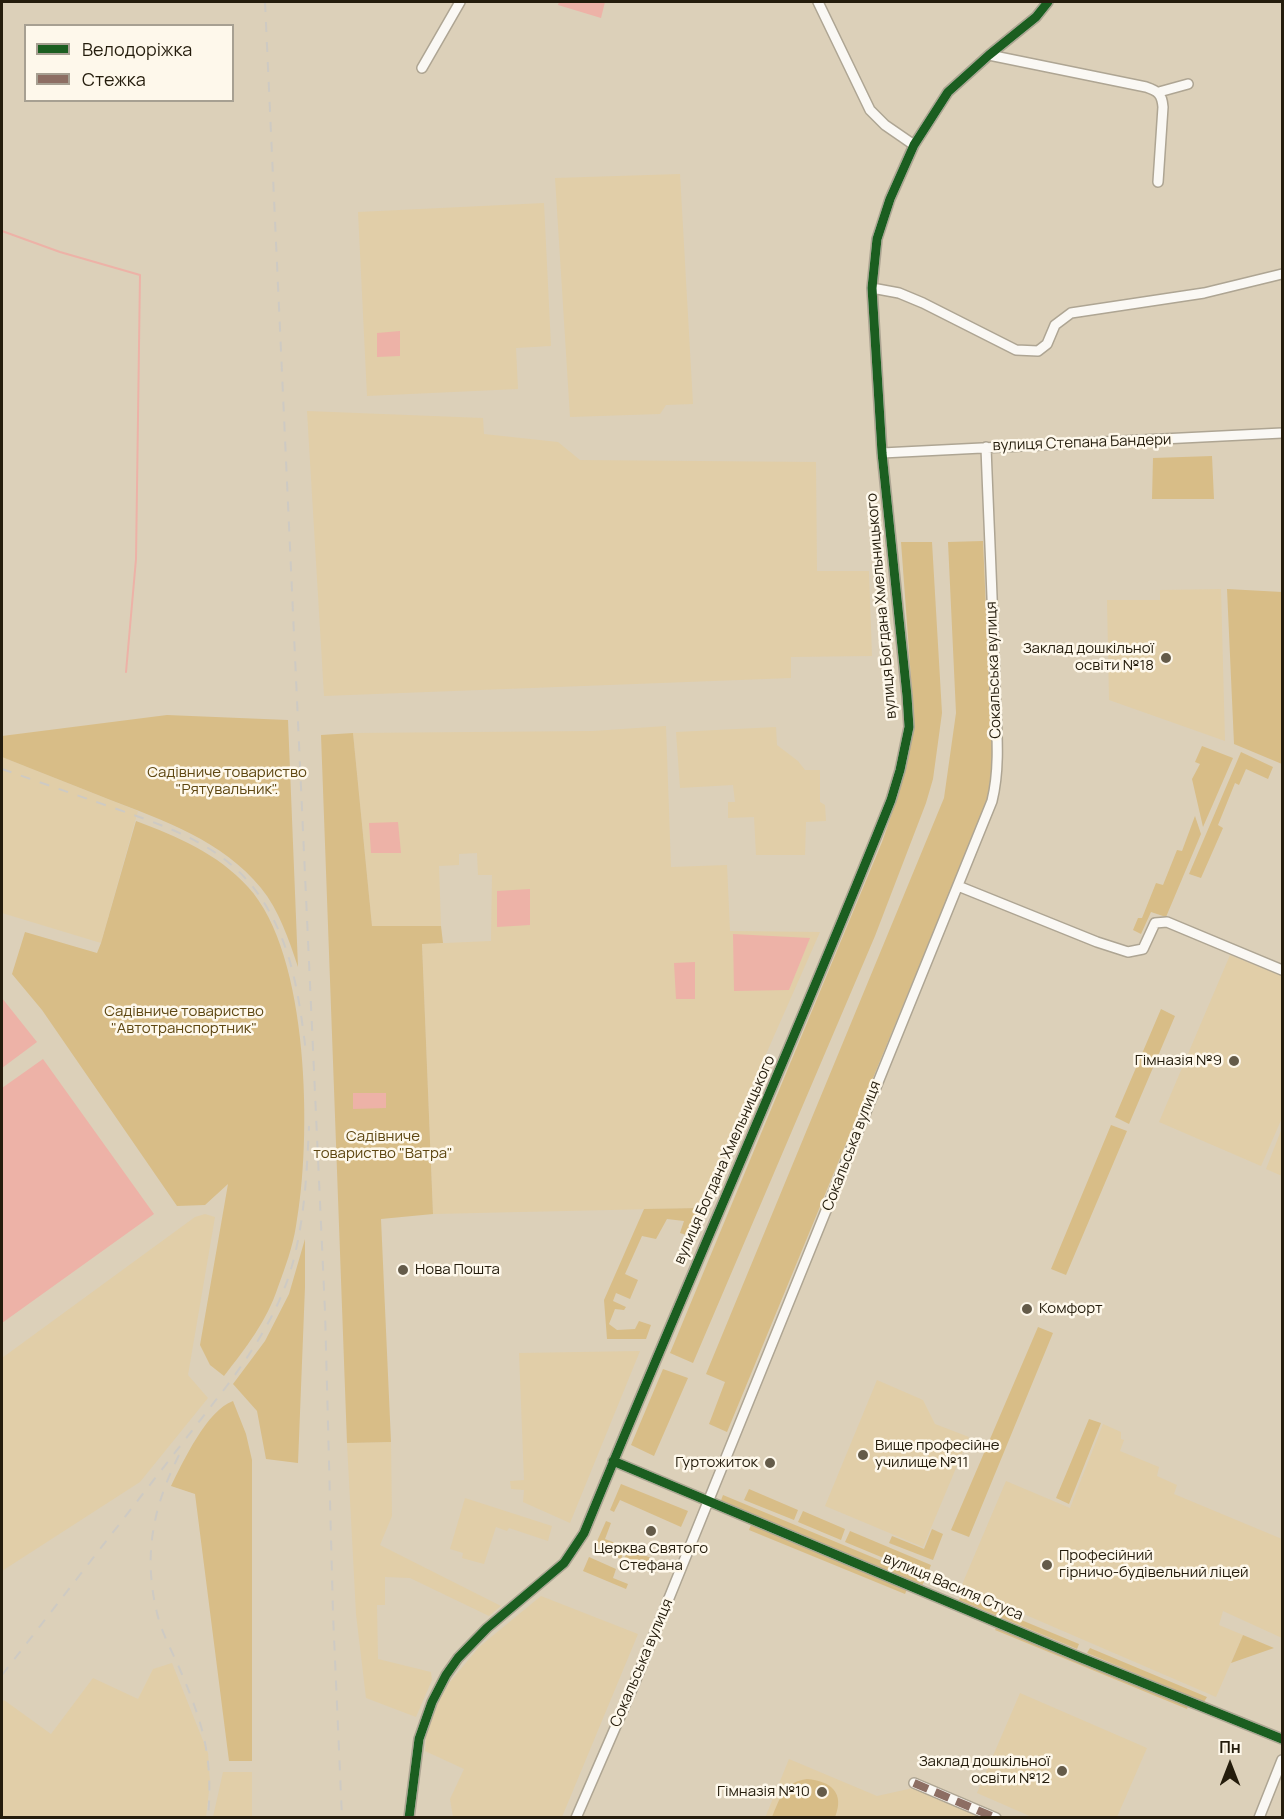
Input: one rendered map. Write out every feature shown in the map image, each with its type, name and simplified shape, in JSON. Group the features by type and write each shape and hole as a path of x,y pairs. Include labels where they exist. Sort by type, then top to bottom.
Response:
{"street":[{"path":"422,68 460,2"},
{"path":"818,2 870,110 885,125 914,146"},
{"name":"вулиця Богдана Хмельницького","path":"409,1818 419,1739 432,1702 446,1676 458,1658 487,1628 564,1563 584,1533 696,1262 806,1011 891,800 909,727 882,453 872,288 878,239 890,199 914,146 948,92 1036,17 1048,2"},
{"path":"989,55 1146,87 1160,92 1188,84"},
{"path":"1158,182 1163,107 1160,92"},
{"path":"872,288 899,293 923,303 1016,350 1038,351 1047,344 1055,325 1071,313 1204,293 1282,274"},
{"name":"вулиця Степана Бандери","path":"882,453 1282,433"},
{"name":"Сокальська вулиця","path":"576,1818 635,1682 992,801 997,780 986,447"},
{"path":"958,886 1086,938 1128,952 1143,949 1155,923 1167,922 1282,970"},
{"name":"вулиця Василя Стуса","path":"614,1461 1079,1657 1282,1739"},
{"path":"1259,1818 1282,1760"},
{"path":"914,1783 996,1818"}],"shaded area":[{"path":"559,2 605,2 601,18 558,5"},
{"path":"680,174 693,404 666,405 660,414 570,417 555,178"},
{"path":"544,203 551,346 516,348 518,389 367,396 358,212"},
{"path":"400,331 400,356 377,357 377,333"},
{"path":"307,411 483,418 484,434 558,442 580,460 816,462 817,571 869,571 872,656 791,657 791,678 324,696"},
{"name":"Заклад дошкільної освіти №18","path":"1221,589 1225,741 1109,700 1107,600 1160,600 1160,590"},
{"path":"666,726 671,867 727,865 730,931 820,932 698,1208 433,1214 422,944 491,941 492,875 478,875 477,853 459,854 459,865 439,866 441,926 372,926 353,733 593,731"},
{"path":"776,727 777,745 798,761 805,770 820,770 820,802 825,805 826,821 806,822 805,855 756,855 754,817 728,818 728,802 735,802 733,785 680,788 676,732"},
{"path":"2,757 138,811 101,943 2,913"},
{"path":"398,822 401,853 371,853 369,823"},
{"path":"530,889 530,925 497,927 497,891"},
{"path":"733,934 810,938 789,990 734,991"},
{"name":"Гімназія №9","path":"1230,955 1282,976 1282,1118 1261,1166 1159,1122"},
{"path":"695,962 695,999 676,999 674,963"},
{"path":"2,998 37,1042 2,1068"},
{"path":"43,1059 154,1214 2,1323 2,1088"},
{"path":"353,1093 386,1093 386,1108 353,1109"},
{"path":"1282,1128 1282,1176 1266,1169"},
{"path":"205,1214 215,1217 188,1375 208,1398 140,1482 2,1571 2,1358 195,1217"},
{"path":"640,1351 570,1523 523,1502 524,1490 511,1489 510,1481 524,1480 519,1353"},
{"path":"877,1380 923,1400 935,1424 969,1437 923,1547 825,1506"},
{"path":"1103,1424 1121,1432 1121,1439 1124,1440 1120,1451 1159,1467 1157,1476 1177,1485 1174,1494 1282,1539 1282,1638 1223,1611 1219,1625 1243,1635 1216,1697 961,1587 1006,1481 1070,1508"},
{"path":"391,1442 392,1516 380,1545 501,1606 489,1616 410,1578 385,1577 385,1605 377,1605 378,1659 431,1672 432,1680 416,1717 366,1698 356,1614 347,1443"},
{"path":"465,1498 552,1526 548,1541 509,1528 507,1531 496,1527 484,1564 462,1558 463,1553 450,1549"},
{"path":"541,1596 638,1634 562,1817 453,1817 450,1799 464,1769 425,1751 426,1735 437,1705 449,1683 479,1647"},
{"path":"172,1663 208,1753 210,1782 206,1817 2,1817 2,1703 4,1700 51,1734 93,1678 138,1699 153,1669"},
{"name":"Заклад дошкільної освіти №12","path":"1020,1693 1147,1748 1117,1817 1032,1817 977,1793"},
{"name":"Гімназія №10","path":"789,1759 877,1796 913,1788 981,1817 765,1818"},
{"path":"223,1772 252,1772 252,1817 213,1817"}],"green space":[{"path":"1212,456 1214,499 1152,499 1153,458"},
{"path":"983,541 993,773 986,804 727,1432 709,1424 725,1382 706,1374 944,798 956,713 948,542"},
{"path":"901,542 932,542 942,713 933,779 875,936 693,1363 670,1353 882,842 899,793 914,719"},
{"path":"1227,589 1282,592 1282,764 1234,744"},
{"name":"Садівниче товариство \"Рятувальник\".","path":"167,715 288,720 298,967 273,906 261,888 229,857 171,824 2,757 2,736"},
{"name":"Садівниче товариство \"Ватра\"","path":"353,733 372,926 441,926 443,943 422,944 433,1214 381,1219 391,1442 347,1443 321,735"},
{"path":"1202,746 1233,758 1203,827 1192,779 1200,764 1195,762"},
{"path":"1241,752 1273,767 1268,779 1246,769 1239,785 1235,783 1218,825 1223,828 1201,878 1189,874"},
{"path":"1195,816 1201,834 1166,917 1151,912 1141,934 1133,930 1138,918 1142,918 1156,883 1163,885 1177,850 1182,851"},
{"name":"Садівниче товариство \"Автотранспортник\"","path":"136,821 167,833 210,855 248,887 269,917 284,956 295,1001 301,1049 304,1146 295,1234 286,1265 262,1323 224,1376 210,1365 200,1345 228,1184 205,1205 177,1206 42,1010 12,974 25,932 97,953"},
{"path":"1161,1009 1175,1016 1129,1124 1115,1117"},
{"path":"1111,1125 1127,1131 1066,1275 1051,1269"},
{"path":"698,1208 704,1210 693,1237 680,1233 684,1221 667,1219 656,1239 642,1236 625,1274 638,1280 630,1299 616,1293 613,1301 626,1307 624,1310 615,1309 609,1324 617,1330 635,1329 639,1321 651,1325 646,1339 607,1339 604,1300 644,1209"},
{"path":"305,1239 298,1463 266,1459 257,1411 233,1384 265,1341 289,1294"},
{"path":"1038,1327 1053,1333 969,1537 951,1530"},
{"path":"663,1369 688,1378 654,1456 631,1445"},
{"path":"233,1401 246,1434 252,1460 252,1761 229,1761 195,1494 171,1486 205,1426 223,1406"},
{"path":"1089,1419 1101,1423 1069,1504 1056,1498"},
{"path":"621,1484 688,1511 681,1527 620,1500 614,1512 610,1510"},
{"path":"749,1489 798,1510 794,1520 744,1500"},
{"path":"723,1495 925,1579 922,1586 720,1503"},
{"path":"803,1511 845,1529 841,1540 798,1522"},
{"path":"606,1521 611,1523 605,1539 626,1547 621,1559 594,1548"},
{"path":"752,1522 908,1587 905,1594 749,1530"},
{"path":"932,1529 943,1534 933,1560 889,1543 892,1536 924,1549"},
{"path":"850,1531 931,1565 927,1576 845,1542"},
{"path":"628,1548 660,1562 656,1572 624,1559"},
{"path":"589,1557 616,1569 613,1578 628,1584 626,1589 583,1571"},
{"path":"961,1595 1079,1644 1077,1649 959,1600"},
{"path":"997,1626 1188,1706 1187,1709 995,1630"},
{"path":"1243,1635 1274,1648 1231,1663"},
{"path":"1090,1648 1207,1697 1204,1702 1087,1653"},
{"path":"807,1779 823,1782 834,1790 838,1801 835,1817 772,1817 788,1787"}],"waterway":[{"path":"2,231 60,252 140,275 136,559 126,672"}],"railway":[{"path":"265,2 325,1311 333,1614 342,1818"},
{"path":"2,769 168,828 192,839 234,867 268,908 281,936 294,978 306,1052"},
{"path":"2,1675 226,1387 268,1324 284,1290 295,1254 305,1190 309,1126"},
{"path":"179,1455 157,1513 151,1551 151,1571 159,1621 196,1709 205,1743 209,1777 208,1818"}],"marked path":[{"path":"914,1783 996,1818"}],"cycle path":[{"path":"409,1818 419,1739 432,1702 446,1675 458,1658 487,1628 564,1563 584,1533 816,984 891,800 909,727 882,453 872,288 877,239 890,199 914,145 948,92 1036,17 1048,2"},
{"path":"613,1461 1079,1657 1282,1739"}],"place":[{"name":"Заклад дошкільної освіти №18","path":"1166,658"},
{"name":"Гімназія №9","path":"1234,1061"},
{"name":"Нова Пошта","path":"403,1270"},
{"name":"Комфорт","path":"1027,1309"},
{"name":"Вище професійне училище №11","path":"863,1455"},
{"name":"Гуртожиток","path":"770,1463"},
{"name":"Церква Святого Стефана","path":"651,1531"},
{"name":"Професійний гірничо-будівельний ліцей","path":"1047,1565"},
{"name":"Заклад дошкільної освіти №12","path":"1062,1771"},
{"name":"Гімназія №10","path":"822,1792"}]}
